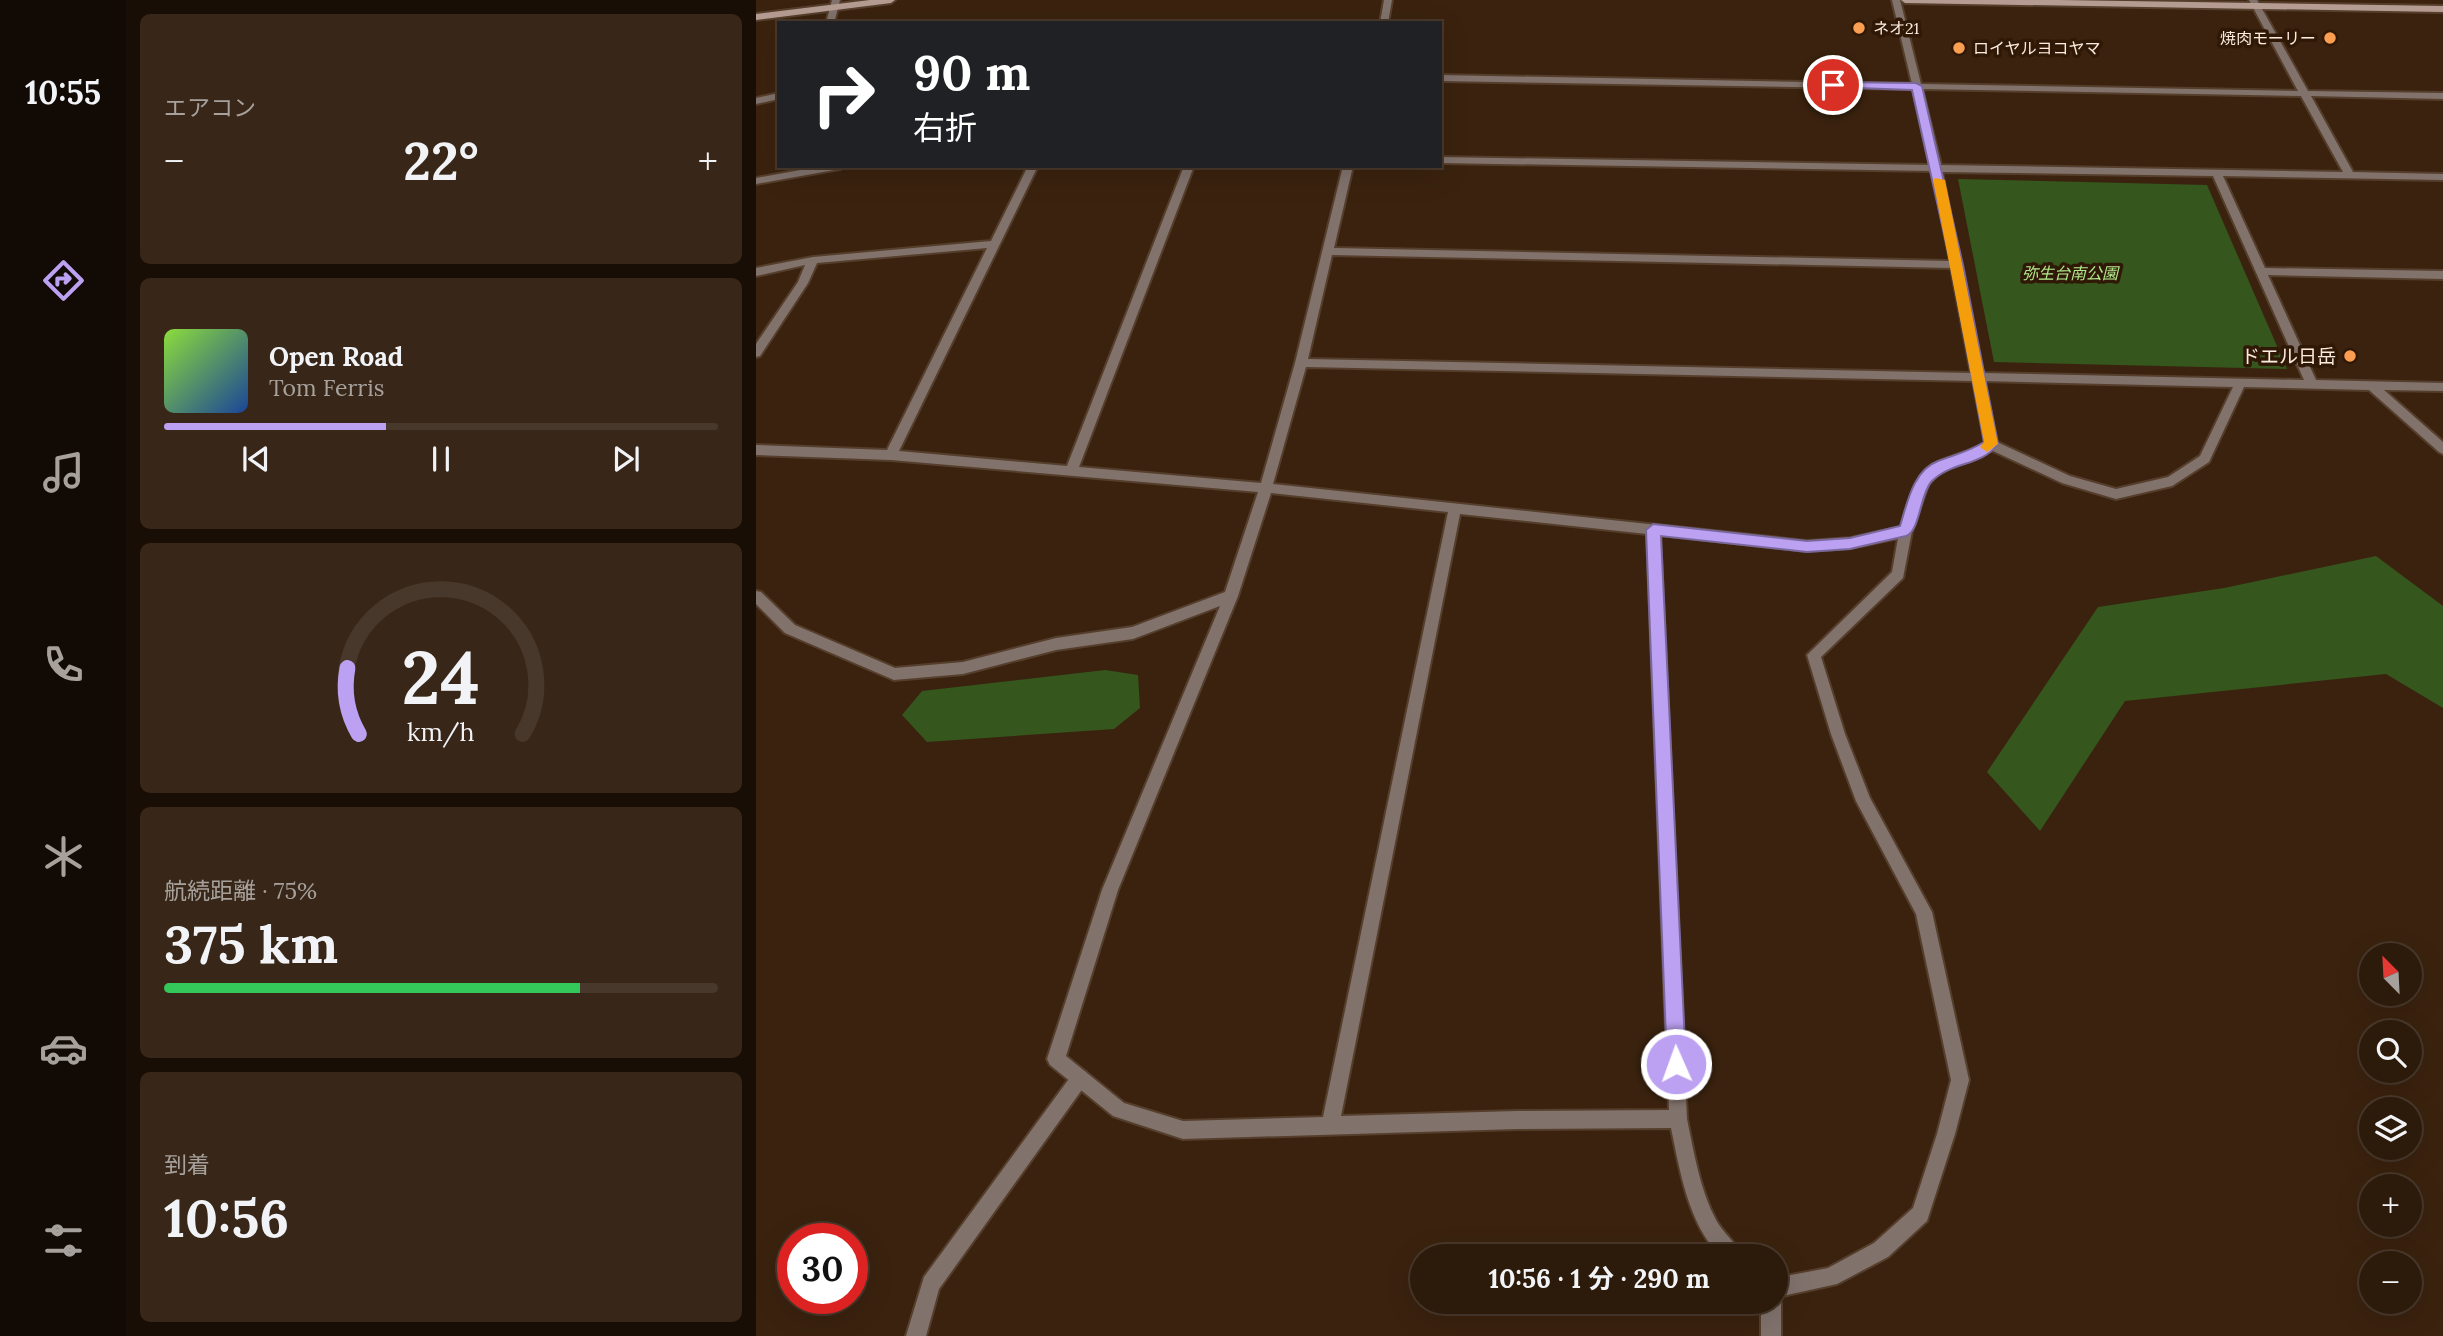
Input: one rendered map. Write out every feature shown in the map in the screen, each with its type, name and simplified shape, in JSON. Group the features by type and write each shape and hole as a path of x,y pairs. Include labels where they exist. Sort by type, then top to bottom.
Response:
{"main road":[{"path":"756,17 835,3 891,0"},
{"path":"1905,0 2255,3 2443,9"}],"street":[{"path":"1384,21 1388,0"},
{"path":"1896,0 1937,169 1991,444"},
{"path":"831,21 835,3"},
{"path":"2255,3 2350,176"},
{"path":"1442,78 2443,96"},
{"path":"756,101 777,96"},
{"path":"1442,160 2443,177"},
{"path":"756,181 829,168"},
{"path":"891,455 1032,168"},
{"path":"1071,472 1188,168"},
{"path":"1348,168 1301,362 1266,488 1231,596 1110,890 1056,1059 1119,1110 1184,1130 1517,1120 1678,1119"},
{"path":"2217,174 2312,384"},
{"path":"756,272 814,260 995,244"},
{"path":"1328,251 1957,265"},
{"path":"756,353 803,283 814,260"},
{"path":"2260,271 2443,275"},
{"path":"1301,362 2443,387"},
{"path":"1991,444 2066,480 2116,494 2127,492 2172,481 2205,458 2240,384"},
{"path":"2371,385 2443,449"},
{"path":"1788,1286 1830,1277 1881,1250 1920,1214 1960,1080 1924,912 1864,801 1838,734 1814,655 1898,574 1906,531 1922,483 1939,466 1970,457 1991,444"},
{"path":"756,450 891,455 1266,488 1807,546 1850,543 1906,531"},
{"path":"1331,1127 1455,508"},
{"path":"1653,530 1678,1119 1695,1192 1719,1244"},
{"path":"756,596 790,629 894,674 963,668 1056,644 1133,633 1231,596"},
{"path":"916,1336 931,1284 1080,1078"},
{"path":"1771,1314 1771,1336"}],"green space":[{"name":"弥生台南公園","path":"1958,179 2207,185 2287,369 1994,362"},
{"path":"2376,556 2443,606 2443,708 2386,674 2125,701 2040,831 1987,772 2098,607 2224,588"},
{"path":"1105,670 1138,675 1140,708 1114,729 927,742 902,715 922,691"}],"slow traffic":[{"path":"1939,180 1980,378 1991,444 1987,447"}],"place":[{"name":"ネオ21","path":"1859,28"},
{"name":"焼肉モーリー","path":"2330,38"},
{"name":"ロイヤルヨコヤマ","path":"1959,48"},
{"name":"ドエル日岳","path":"2350,356"}],"route":[{"path":"1676,1064 1653,530 1807,546 1850,543 1906,531 1922,483 1939,466 1970,457 1991,444 1937,169 1916,86 1833,85"}]}
